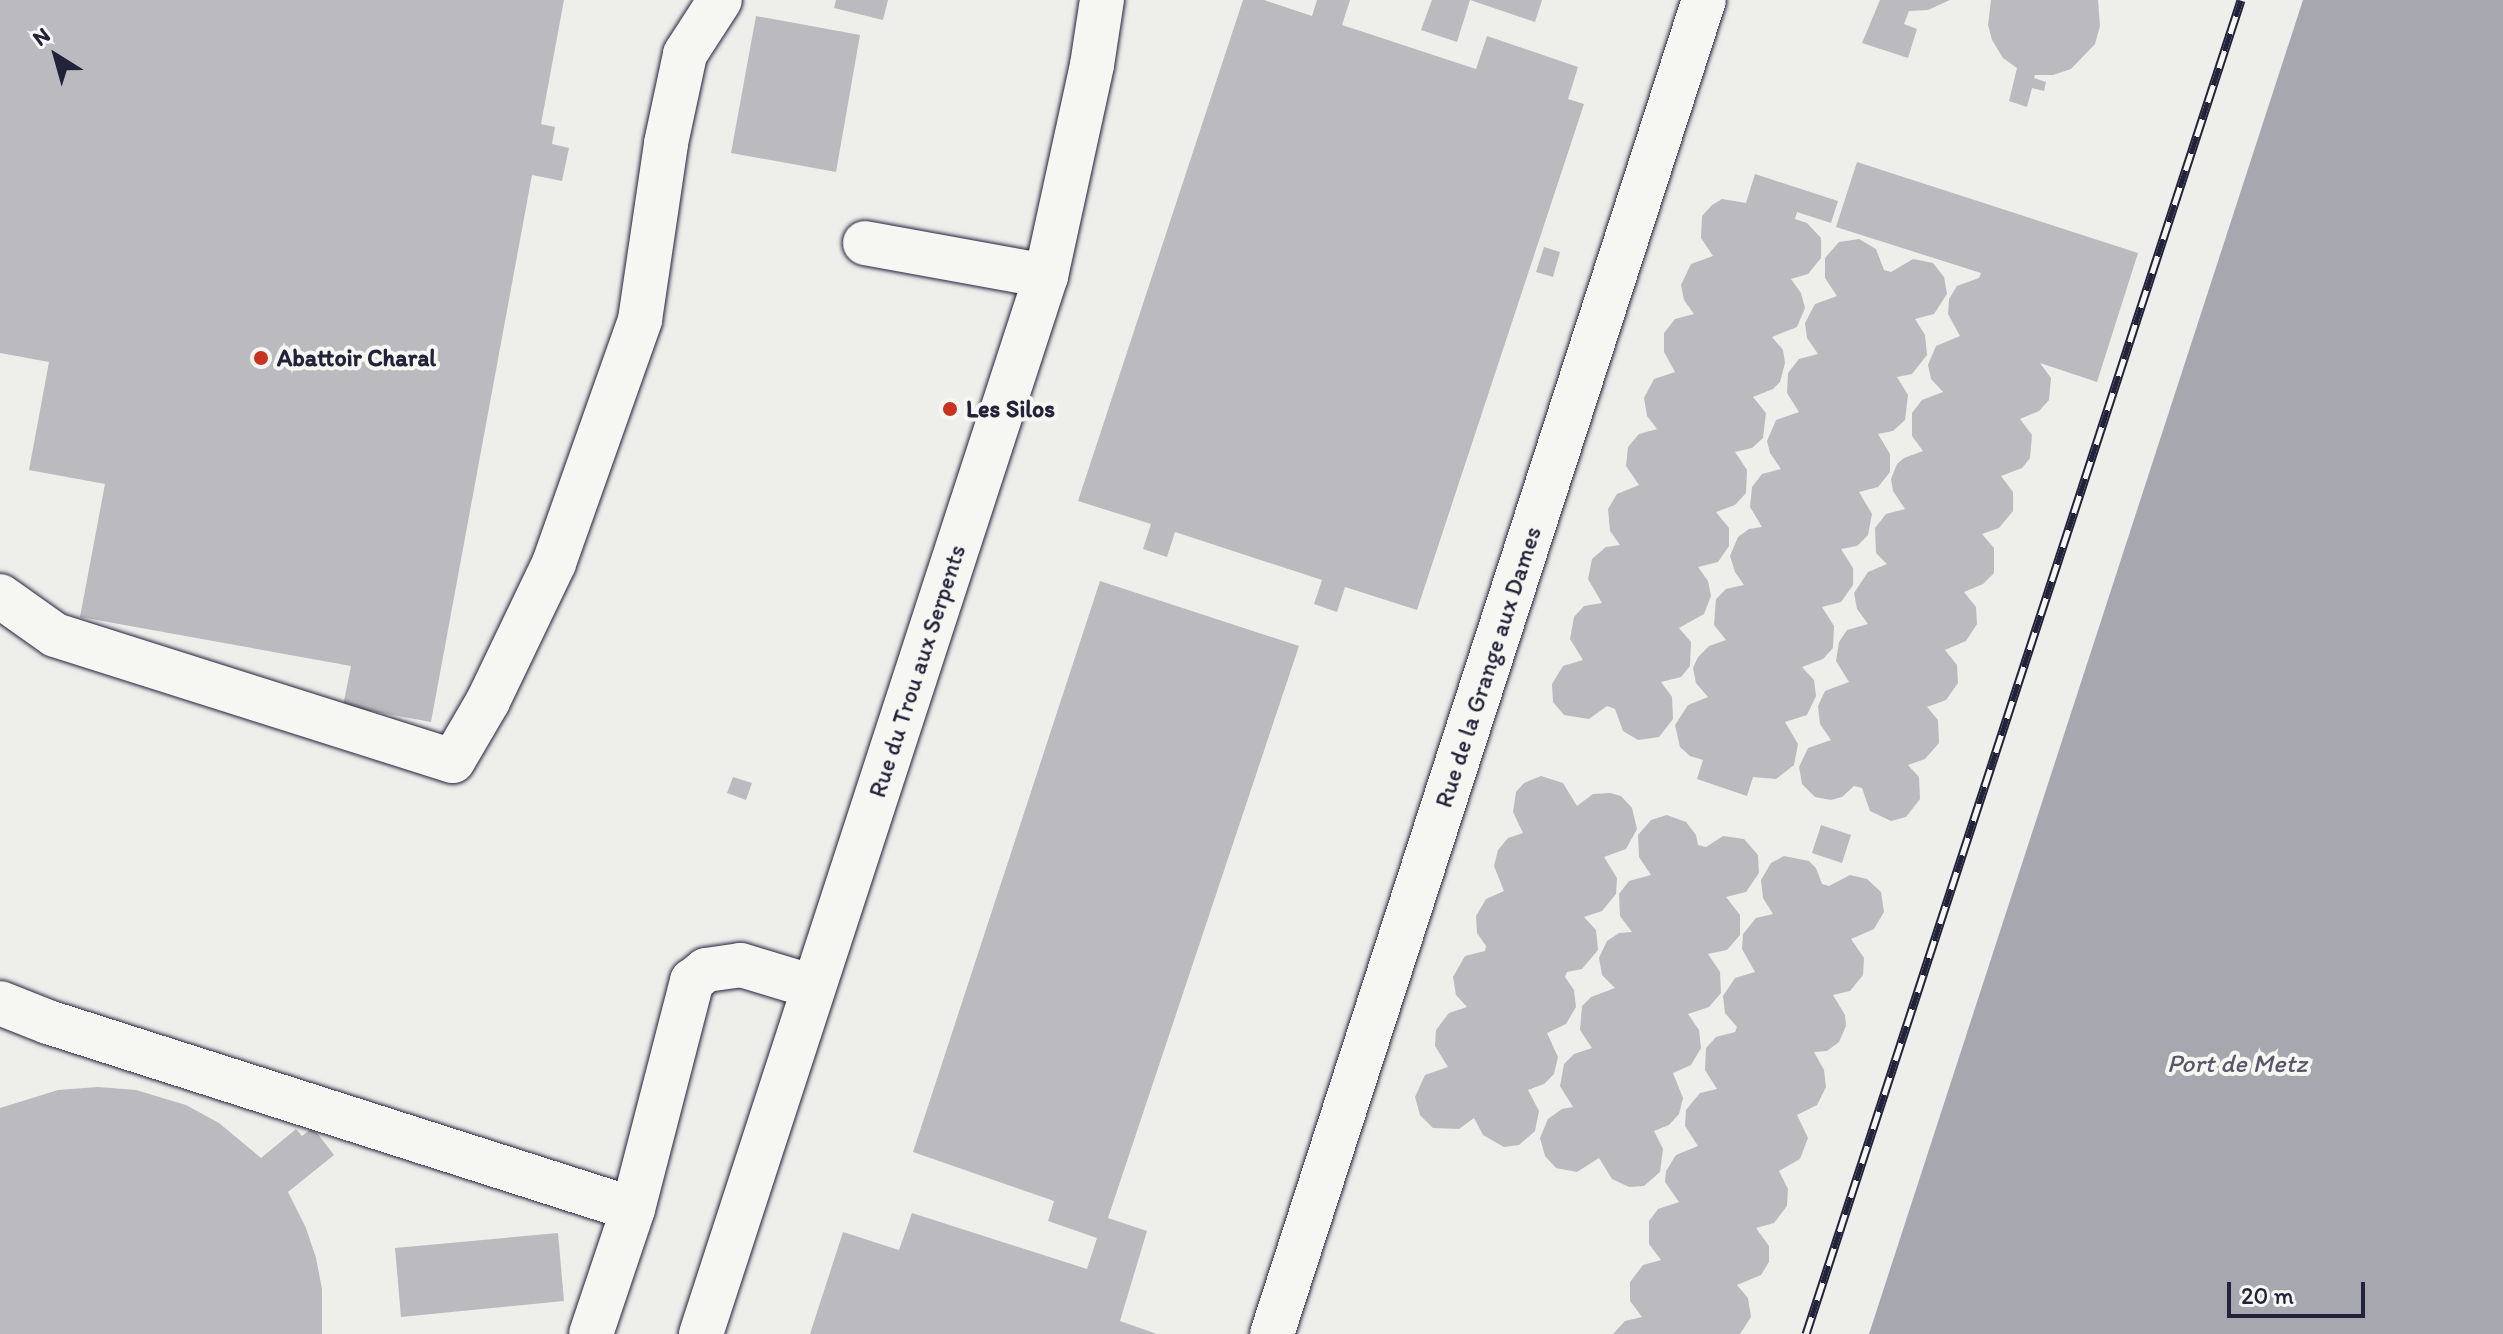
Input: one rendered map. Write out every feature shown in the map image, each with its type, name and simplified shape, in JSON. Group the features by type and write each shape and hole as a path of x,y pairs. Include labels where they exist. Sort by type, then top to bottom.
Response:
{"street":[{"path":"0,596 55,635 453,761 488,701 554,563 635,334 666,143 685,54 720,0"},
{"name":"Rue du Trou aux Serpents","path":"701,1334 1046,276 1092,65 1102,0"},
{"name":"Rue de la Grange aux Dames","path":"1272,1334 1704,0"},
{"path":"865,243 1046,276"},
{"path":"591,1334 633,1209 692,981 706,970 741,965 814,987"},
{"path":"0,1003 48,1022 633,1209"}],"water":[{"name":"Port de Metz","path":"2303,0 2503,0 2503,1334 1869,1334"}],"building":[{"name":"Abattoir Charal","path":"0,0 564,0 541,124 555,127 552,144 569,148 562,181 532,175 431,722 343,706 351,666 80,617 105,484 29,470 49,362 0,353"},
{"path":"836,0 888,0 883,20 834,8"},
{"path":"1243,0 1264,0 1312,16 1317,0 1350,0 1342,25 1476,69 1487,36 1578,67 1568,99 1584,104 1417,610 1345,587 1337,612 1314,604 1322,580 1175,532 1167,557 1143,549 1151,524 1078,501"},
{"path":"1432,0 1470,0 1457,42 1421,30"},
{"path":"1470,0 1542,0 1535,22"},
{"path":"1880,0 1950,0 1928,10 1909,11 1904,24 1917,29 1908,58 1862,43"},
{"path":"1991,0 2098,0 2100,26 2095,44 2071,69 2053,75 2035,75 2034,78 2046,82 2044,91 2032,88 2027,107 2009,101 2017,68 2003,58 1992,40 1988,25"},
{"path":"756,16 860,35 836,172 731,153"},
{"path":"1857,162 2138,253 2097,382 2040,363 2051,378 2049,400 2039,411 2020,419 2032,435 2030,458 2022,468 2001,476 2013,492 2013,511 1999,528 1982,534 1994,548 1994,573 1983,584 1964,592 1976,607 1977,624 1966,641 1945,650 1957,665 1958,683 1946,700 1927,707 1938,720 1939,743 1925,759 1908,765 1919,777 1920,799 1906,817 1891,821 1870,811 1862,788 1854,786 1842,797 1831,800 1815,797 1802,784 1799,767 1808,748 1831,740 1820,724 1818,706 1825,691 1849,682 1836,661 1839,642 1847,630 1868,624 1857,609 1854,593 1868,572 1887,564 1876,553 1875,528 1886,514 1905,509 1893,491 1891,479 1897,464 1923,451 1912,436 1912,413 1922,400 1943,392 1931,379 1928,365 1936,346 1960,336 1948,314 1949,299 1957,286 1979,278 1981,273 1836,227"},
{"path":"1755,174 1838,201 1831,223 1797,212 1795,219 1807,223 1821,238 1821,258 1808,274 1791,279 1801,293 1805,308 1797,327 1772,337 1783,350 1785,363 1780,382 1773,389 1753,397 1766,413 1763,438 1752,448 1735,452 1747,470 1746,493 1735,505 1716,512 1729,528 1729,546 1718,562 1698,567 1708,581 1711,596 1704,614 1679,628 1691,642 1690,666 1681,677 1661,682 1672,697 1673,719 1659,737 1638,740 1623,731 1615,709 1607,706 1589,719 1564,715 1553,702 1552,684 1563,666 1583,660 1570,639 1574,617 1584,606 1602,603 1588,579 1592,559 1606,547 1620,545 1610,531 1608,509 1617,494 1639,485 1626,466 1628,447 1639,434 1657,429 1647,416 1644,398 1654,379 1675,372 1664,352 1664,333 1675,319 1694,314 1684,300 1681,285 1691,264 1713,256 1701,238 1702,216 1722,199 1746,203"},
{"path":"1859,239 1876,249 1884,270 1891,272 1913,259 1933,263 1944,277 1947,294 1934,314 1915,319 1925,335 1927,355 1912,374 1897,377 1908,395 1905,420 1893,431 1878,434 1890,454 1890,472 1878,487 1859,492 1872,514 1868,535 1857,546 1841,549 1853,568 1853,585 1841,602 1822,607 1834,626 1833,648 1823,659 1802,667 1814,680 1816,696 1807,715 1785,722 1798,744 1794,765 1776,779 1753,777 1747,796 1697,779 1703,760 1690,756 1680,747 1675,725 1688,705 1708,697 1696,683 1693,668 1698,657 1709,646 1726,640 1714,625 1716,599 1726,589 1744,585 1735,572 1730,556 1738,537 1749,529 1762,527 1750,507 1752,487 1762,474 1781,469 1770,453 1767,441 1776,420 1799,412 1787,393 1788,373 1799,359 1818,354 1807,338 1805,323 1815,304 1837,296 1825,278 1825,258 1839,242"},
{"path":"1544,247 1560,252 1553,277 1536,272"},
{"path":"1100,581 1299,646 1108,1218 1147,1231 1120,1321 1157,1334 810,1334 843,1232 899,1250 912,1213 1087,1269 1097,1238 1048,1221 1054,1201 913,1152"},
{"path":"1541,776 1563,783 1577,806 1593,794 1621,796 1632,808 1637,829 1626,849 1604,857 1617,878 1616,894 1602,911 1584,917 1596,930 1598,950 1582,969 1567,972 1565,977 1574,990 1576,1007 1566,1024 1547,1033 1558,1057 1554,1074 1544,1084 1528,1090 1539,1111 1535,1131 1519,1145 1504,1147 1483,1135 1474,1118 1459,1129 1433,1128 1420,1115 1415,1097 1425,1075 1448,1067 1435,1046 1436,1030 1449,1013 1467,1007 1456,995 1453,977 1465,956 1485,951 1486,946 1477,933 1476,916 1486,899 1504,891 1494,866 1498,850 1508,838 1523,833 1513,812 1516,792 1524,783"},
{"path":"733,777 752,783 746,800 727,793"},
{"path":"1667,815 1686,822 1696,835 1698,845 1706,847 1723,836 1744,839 1758,855 1759,873 1746,892 1726,897 1740,915 1740,935 1727,950 1708,954 1720,972 1721,993 1709,1007 1688,1014 1699,1030 1701,1048 1691,1065 1673,1073 1683,1098 1679,1114 1669,1125 1654,1131 1663,1149 1660,1172 1644,1186 1629,1187 1612,1179 1599,1158 1577,1172 1556,1168 1545,1156 1540,1138 1548,1119 1562,1109 1573,1107 1560,1086 1564,1064 1574,1054 1592,1048 1580,1030 1582,1006 1591,997 1615,988 1602,975 1599,958 1607,941 1619,933 1632,932 1620,916 1619,894 1629,881 1651,875 1639,857 1638,835 1651,820"},
{"path":"1821,825 1851,835 1842,863 1812,853"},
{"path":"1784,856 1809,861 1816,868 1822,884 1829,886 1850,875 1867,879 1881,892 1884,912 1874,929 1851,939 1864,958 1863,975 1850,991 1833,995 1845,1015 1846,1026 1839,1042 1827,1051 1814,1052 1824,1070 1826,1087 1817,1105 1797,1115 1808,1138 1800,1159 1779,1171 1788,1189 1787,1206 1774,1223 1756,1228 1769,1246 1769,1262 1761,1275 1737,1285 1748,1298 1751,1317 1740,1334 1613,1334 1625,1321 1642,1317 1630,1301 1630,1282 1643,1265 1661,1260 1649,1244 1649,1221 1658,1209 1679,1202 1665,1182 1666,1171 1676,1155 1698,1146 1685,1126 1686,1110 1700,1093 1717,1089 1705,1070 1706,1048 1716,1037 1735,1032 1737,1027 1725,1013 1723,996 1735,978 1755,972 1742,949 1743,934 1756,918 1773,914 1763,898 1761,880 1771,863"},
{"path":"98,1087 136,1090 186,1105 219,1123 261,1158 296,1129 302,1136 311,1129 317,1133 334,1155 288,1192 306,1228 316,1258 322,1289 322,1334 0,1334 0,1108 58,1090"},
{"path":"558,1233 564,1301 401,1317 395,1248"}],"railway":[{"path":"1806,1334 2241,0"}],"place":[{"name":"Abattoir Charal","path":"261,358"},
{"name":"Les Silos","path":"950,409"}]}
